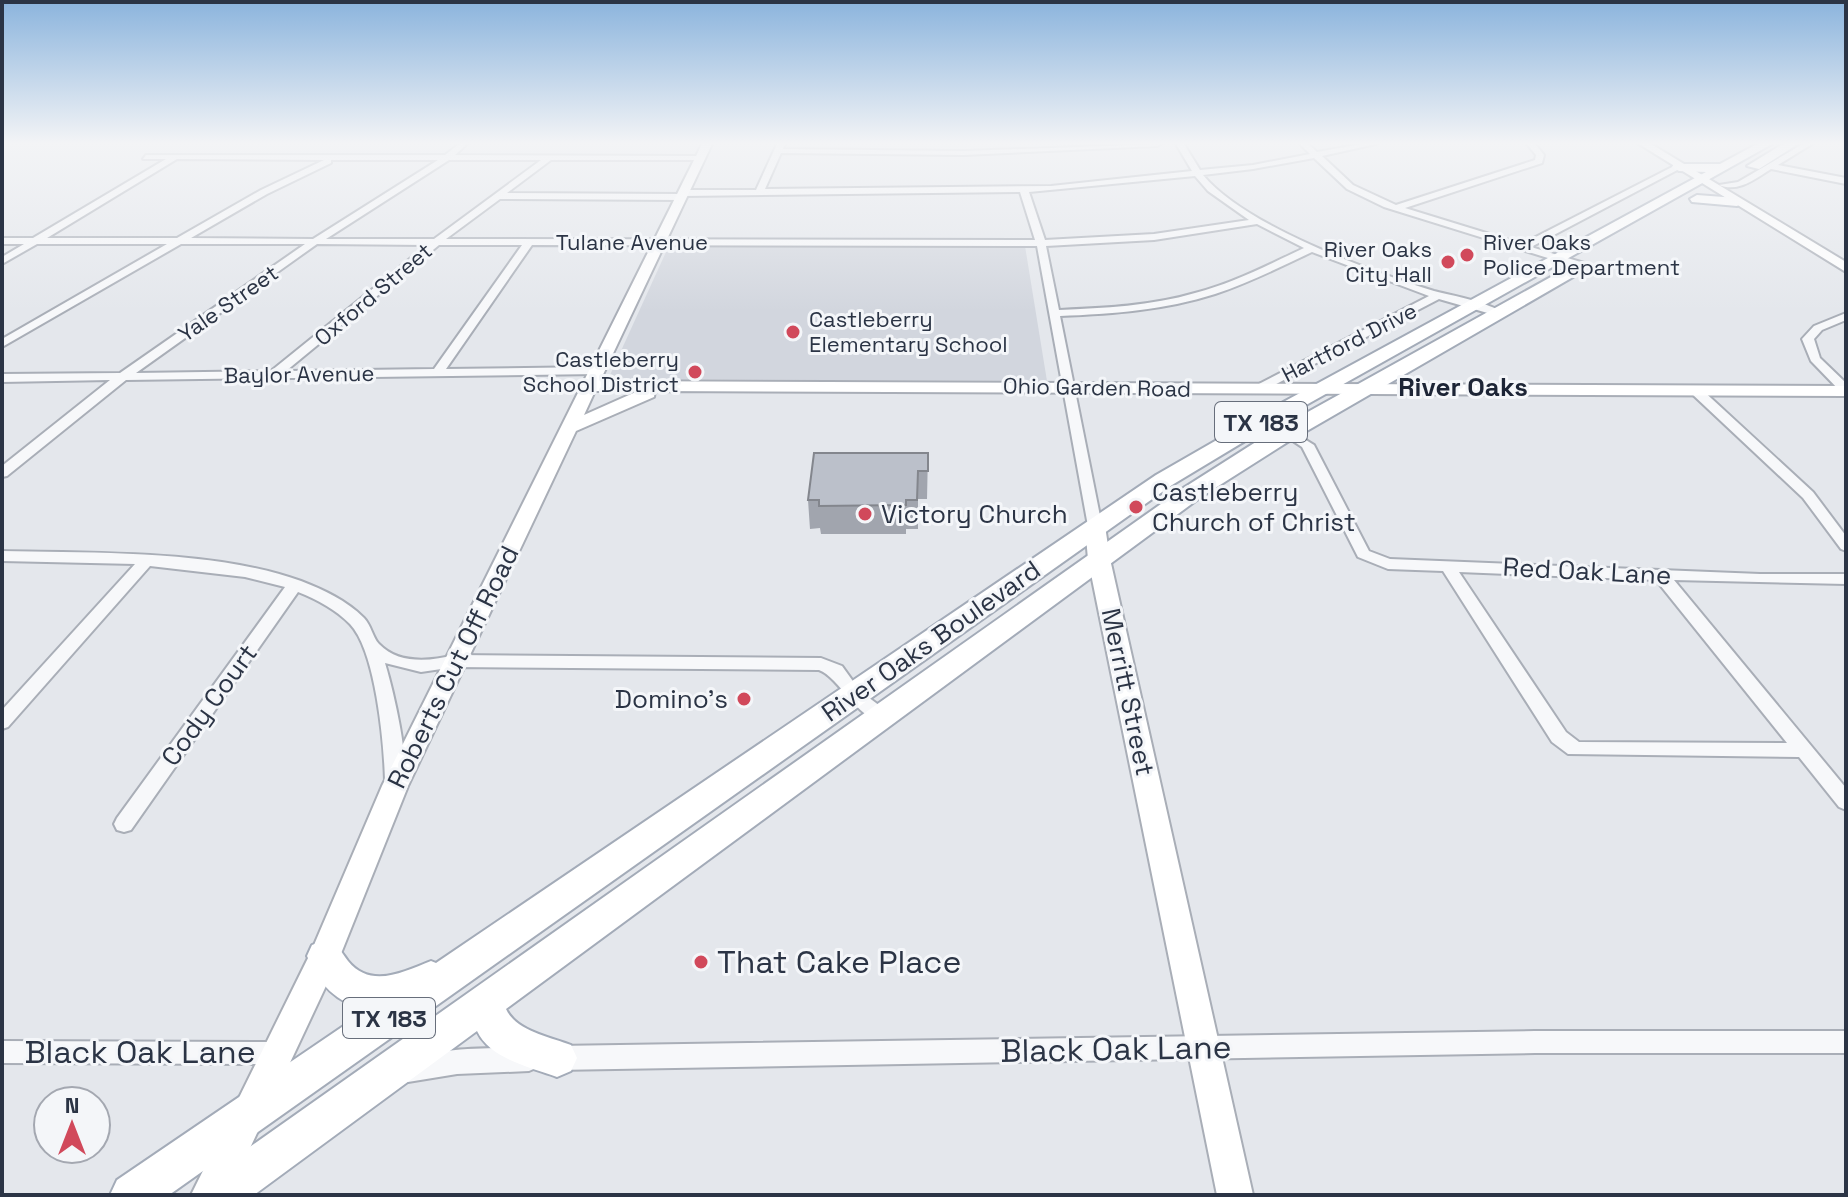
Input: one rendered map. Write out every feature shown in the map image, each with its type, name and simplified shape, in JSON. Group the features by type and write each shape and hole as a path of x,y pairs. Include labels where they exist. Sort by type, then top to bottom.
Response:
{"main road":[{"name":"River Oaks Boulevard","path":"132,1195 1095,526 1283,410 1406,341 1556,259 1681,200"},
{"name":"River Oaks Boulevard","path":"218,1195 1099,559 1283,435 1695,200"},
{"path":"1708,200 1737,202"},
{"path":"1387,376 1369,372 1412,347 1406,341"},
{"path":"1265,388 1282,398 1283,410"},
{"path":"1283,435 1275,431 1316,406 1315,392"},
{"path":"564,895 592,925"},
{"path":"325,956 338,981 353,991 378,994 413,986 478,956"},
{"path":"485,1003 496,1030 522,1046 557,1058"}],"street":[{"path":"2,261 105,200"},
{"path":"2,344 251,200"},
{"name":"Yale Street","path":"2,473 122,377 316,241 381,200"},
{"name":"Oxford Street","path":"275,374 490,200"},
{"name":"Roberts Cut Off Road","path":"209,1195 325,956 395,786 680,200"},
{"name":"Merritt Street","path":"1027,200 1041,243 1070,386 1099,559 1235,1195"},
{"path":"1224,200 1313,248 1439,295 1498,313"},
{"path":"1378,200 1395,208 1580,265"},
{"path":"1395,208 1420,200"},
{"path":"1521,248 1615,200"},
{"path":"1734,200 1846,268"},
{"name":"Tulane Avenue","path":"2,241 1041,243 1154,237 1261,221"},
{"path":"438,372 530,241"},
{"path":"1054,313 1159,305 1196,296 1247,278 1313,248"},
{"name":"Hartford Drive","path":"1265,388 1439,295"},
{"path":"1846,316 1818,328 1808,339 1815,359 1846,390"},
{"name":"Baylor Avenue","path":"2,378 438,372 592,378"},
{"name":"Ohio Garden Road","path":"592,378 670,386 1070,386 1265,388 1315,392 1366,388 1846,390"},
{"path":"569,428 624,401 670,386"},
{"path":"1695,390 1808,495 1846,546"},
{"name":"Red Oak Lane","path":"1283,435 1307,445 1363,554 1388,564 1846,579"},
{"path":"2,556 146,561 213,567 294,586 342,608 359,622 371,647 394,744 395,786"},
{"path":"2,722 146,561"},
{"path":"1447,565 1559,737 1575,749 1802,750"},
{"path":"1660,574 1846,802"},
{"name":"Cody Court","path":"124,824 294,586"},
{"path":"371,647 397,664 427,667 455,661 821,664 836,670 854,695 883,715"},
{"name":"Black Oak Lane","path":"388,1073 457,1062 557,1058 1535,1042 1846,1042"},
{"name":"Black Oak Lane","path":"2,1052 278,1053"}],"shaded area":[{"name":"Castleberry Elementary School","path":"1025,246 1047,381 629,379 610,375 666,252 680,247"}],"building":[{"path":"814,453 928,453 928,471 918,471 917,500 906,500 906,505 819,506 819,500 808,500"}],"place":[{"name":"River Oaks Police Department","path":"1467,255"},
{"name":"River Oaks City Hall","path":"1448,262"},
{"name":"Castleberry Elementary School","path":"793,332"},
{"name":"Castleberry School District","path":"695,372"},
{"name":"Castleberry Church of Christ","path":"1136,507"},
{"name":"Victory Church","path":"865,514"},
{"name":"Domino's","path":"744,699"},
{"name":"That Cake Place","path":"701,962"}],"district":[{"name":"River Oaks","path":"1463,387"}]}
